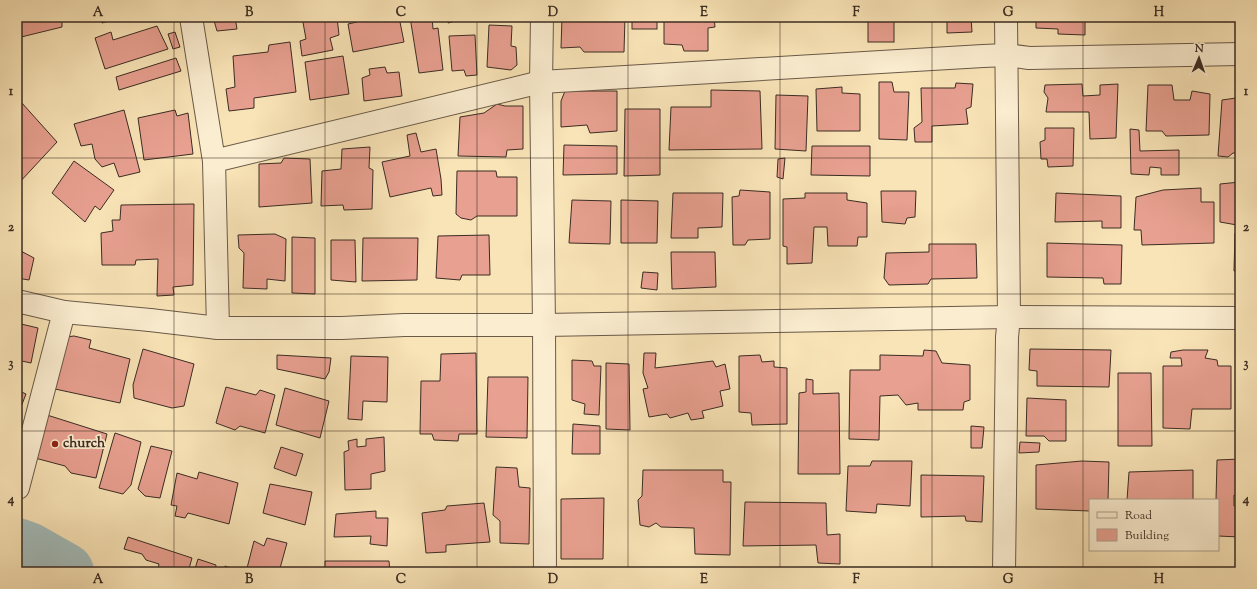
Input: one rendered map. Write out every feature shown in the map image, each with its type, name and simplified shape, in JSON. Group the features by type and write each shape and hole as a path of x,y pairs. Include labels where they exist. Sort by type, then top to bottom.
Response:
{"street":[{"path":"192,17 214,161 218,328"},
{"path":"542,17 541,82 545,572"},
{"path":"1004,572 1007,337 1009,317 1006,17"},
{"path":"214,161 541,82 1007,55 1029,58 1240,54"},
{"path":"17,301 64,312 218,328 342,328 404,325 1009,317 1240,318"},
{"path":"18,488 64,312"}],"building":[{"path":"17,17 78,18 62,21 62,27 17,38"},
{"path":"100,17 123,17 102,23"},
{"path":"213,17 235,17 237,29 217,31"},
{"path":"302,17 337,17 339,35 330,38 333,50 302,56 300,41 306,39"},
{"path":"358,17 399,17 404,42 353,52 348,24 357,22"},
{"path":"410,17 432,17 433,29 438,28 443,70 419,73"},
{"path":"447,17 469,17 448,23"},
{"path":"562,17 625,17 624,52 584,52 580,47 561,48"},
{"path":"632,17 657,17 657,29 632,29"},
{"path":"664,17 714,17 715,27 708,28 708,51 684,51 682,45 664,44"},
{"path":"868,17 894,17 894,42 868,42"},
{"path":"947,17 971,17 972,32 947,33"},
{"path":"1036,17 1085,17 1085,35 1058,34 1058,29 1036,28"},
{"path":"489,25 512,26 511,46 516,47 517,65 511,70 487,67"},
{"path":"157,26 168,49 105,69 95,38 111,32 113,40"},
{"path":"175,32 180,47 173,49 168,34"},
{"path":"475,35 477,75 466,76 464,70 452,71 449,36"},
{"path":"290,42 296,92 254,98 254,108 229,111 226,89 235,87 233,56 268,52 269,45"},
{"path":"343,56 349,94 310,100 305,62"},
{"path":"176,58 181,71 119,90 116,77"},
{"path":"385,67 387,73 399,72 402,96 364,101 362,78 370,75 369,69"},
{"path":"879,82 892,82 894,92 909,92 907,140 879,139"},
{"path":"956,83 973,84 971,107 966,109 968,124 932,126 932,142 915,142 914,128 922,122 921,88 955,88"},
{"path":"1082,84 1083,96 1100,95 1100,85 1118,84 1116,138 1090,139 1089,112 1046,112 1048,98 1044,92 1045,85"},
{"path":"1148,85 1172,85 1174,100 1190,100 1192,91 1210,94 1209,135 1166,136 1162,131 1146,131"},
{"path":"842,87 842,93 860,94 860,131 817,131 816,89"},
{"path":"1237,89 1240,89 1240,153 1233,153 1228,157 1218,156 1222,100 1236,98"},
{"path":"711,90 760,91 762,149 669,150 671,107 711,107"},
{"path":"565,91 617,91 617,131 590,133 587,125 561,127 561,101"},
{"path":"776,95 808,96 806,151 775,149"},
{"path":"21,102 57,142 18,184 17,105"},
{"path":"497,104 505,106 523,106 523,149 507,150 506,157 458,156 460,117 484,113"},
{"path":"625,109 660,109 660,175 624,176"},
{"path":"124,110 140,172 119,177 114,163 102,167 95,159 92,144 81,146 74,124"},
{"path":"175,110 177,116 188,113 193,154 144,160 138,118"},
{"path":"1045,128 1074,128 1073,166 1048,167 1047,159 1041,159 1040,142 1045,140"},
{"path":"1130,129 1139,130 1140,151 1179,150 1179,175 1161,175 1161,168 1150,167 1149,175 1131,174"},
{"path":"416,133 421,152 436,149 442,195 433,196 431,188 390,197 382,162 410,156 407,135"},
{"path":"564,145 617,146 617,174 563,175"},
{"path":"812,146 870,146 870,176 811,175"},
{"path":"370,147 369,168 373,170 372,209 344,210 343,205 321,206 322,171 341,169 342,149"},
{"path":"284,158 310,159 312,203 259,207 259,164 281,163"},
{"path":"785,158 783,179 777,177 778,159"},
{"path":"74,161 114,190 100,210 95,206 85,222 52,193"},
{"path":"457,171 496,171 497,177 517,177 517,216 477,216 471,220 461,218 456,214"},
{"path":"1240,182 1240,219 1238,219 1237,225 1220,222 1220,184"},
{"path":"1201,188 1201,202 1214,202 1214,243 1142,245 1141,230 1134,230 1136,197 1163,190"},
{"path":"740,190 770,192 770,239 748,240 745,245 733,245 732,197 739,196"},
{"path":"881,191 916,191 915,217 907,218 905,224 882,222"},
{"path":"673,193 723,193 722,227 698,228 698,238 671,238"},
{"path":"805,193 847,193 847,200 867,203 867,237 858,237 857,246 828,246 827,227 814,227 812,263 787,264 787,247 783,246 783,199 805,198"},
{"path":"1056,193 1121,196 1121,228 1102,228 1102,221 1055,222"},
{"path":"572,200 611,201 610,244 569,243"},
{"path":"621,200 658,201 657,243 621,243"},
{"path":"194,204 193,285 173,287 174,295 157,296 158,259 136,260 135,265 102,265 101,233 113,231 112,220 120,220 121,205"},
{"path":"1235,233 1240,233 1240,272 1234,271"},
{"path":"275,234 286,239 285,281 267,279 267,289 243,288 244,253 239,248 238,235"},
{"path":"489,235 490,275 462,275 460,280 436,278 438,236"},
{"path":"292,237 315,238 315,294 292,293"},
{"path":"363,238 418,238 417,280 362,281"},
{"path":"331,240 355,240 356,282 331,280"},
{"path":"1047,243 1122,245 1121,284 1104,284 1103,278 1047,277"},
{"path":"929,244 976,244 977,278 931,279 928,284 889,285 884,278 886,253 929,252"},
{"path":"17,249 34,258 29,280 17,278"},
{"path":"671,252 715,252 716,287 672,289"},
{"path":"643,272 658,273 657,290 641,288"},
{"path":"17,323 38,328 31,363 17,360"},
{"path":"74,336 91,340 89,348 130,359 120,403 55,389 66,337"},
{"path":"143,349 194,364 184,406 172,408 134,398 133,385"},
{"path":"1030,349 1111,350 1109,387 1037,386 1037,371 1029,370"},
{"path":"924,350 936,351 942,363 970,365 970,400 964,402 963,410 918,410 918,403 906,405 898,395 880,396 879,440 849,439 850,370 880,370 880,355 923,356"},
{"path":"1183,350 1208,350 1205,358 1217,360 1218,366 1231,366 1231,409 1192,409 1190,429 1163,428 1163,366 1182,366 1181,358 1170,358 1171,352"},
{"path":"476,353 477,434 459,434 458,441 434,440 432,434 420,434 421,381 440,381 441,354"},
{"path":"644,353 656,353 655,368 713,361 716,367 725,364 730,389 720,391 723,406 702,411 704,418 691,420 688,413 670,418 667,414 649,417 643,389 648,388 643,373"},
{"path":"277,355 331,358 329,372 325,379 277,369"},
{"path":"760,355 762,362 774,361 774,367 787,368 787,424 752,425 751,413 739,412 739,356"},
{"path":"351,356 388,357 387,402 363,401 362,420 348,419"},
{"path":"572,360 592,361 594,366 601,366 599,415 584,414 585,404 572,400"},
{"path":"606,363 629,364 630,430 606,429"},
{"path":"1118,373 1151,373 1152,446 1118,446"},
{"path":"488,377 528,377 527,438 486,437"},
{"path":"806,379 813,380 813,394 839,393 840,474 798,474 799,393 806,392"},
{"path":"226,387 256,395 260,390 275,395 265,433 240,426 235,430 216,423"},
{"path":"285,388 329,401 320,438 276,425"},
{"path":"17,390 26,394 17,417"},
{"path":"1027,398 1066,400 1066,441 1049,441 1044,436 1026,436"},
{"path":"47,415 107,434 96,478 71,473 65,466 35,458"},
{"path":"573,424 600,426 600,454 572,454"},
{"path":"971,426 984,427 982,448 971,448"},
{"path":"115,433 141,442 131,485 123,494 99,488"},
{"path":"384,437 385,471 371,474 371,489 345,490 344,452 349,450 348,441 357,439 357,447 366,446 366,439"},
{"path":"1020,442 1040,443 1039,452 1019,453"},
{"path":"151,446 172,451 160,498 145,496 138,489"},
{"path":"281,447 303,454 296,476 274,468"},
{"path":"1240,459 1240,495 1234,495 1234,506 1240,506 1240,537 1219,536 1219,499 1216,499 1217,460"},
{"path":"872,461 912,461 910,506 877,504 876,513 846,511 848,466 870,466"},
{"path":"1082,461 1109,462 1108,499 1089,499 1089,511 1036,509 1036,465"},
{"path":"496,467 517,468 519,487 530,488 529,544 500,543 500,521 493,515"},
{"path":"643,470 723,470 723,482 731,482 730,555 695,554 694,528 661,527 656,523 649,527 640,525 638,500 642,496"},
{"path":"1193,470 1193,499 1127,499 1129,472"},
{"path":"199,472 238,483 229,524 188,513 185,518 175,516 177,506 171,505 177,473 197,479"},
{"path":"921,475 984,476 982,522 966,521 965,516 921,517"},
{"path":"270,484 312,492 305,525 263,513"},
{"path":"604,498 603,559 561,559 561,499"},
{"path":"745,502 826,503 827,535 840,534 840,564 818,563 816,545 743,546"},
{"path":"484,503 490,542 446,545 446,552 426,553 422,513 445,510 447,506"},
{"path":"376,511 376,518 388,518 387,546 370,544 371,536 334,537 336,514"},
{"path":"128,537 192,558 188,572 157,572 159,564 146,560 142,554 124,549"},
{"path":"267,538 287,543 279,572 246,572 254,541 264,546"},
{"path":"198,559 216,565 215,572 194,572"},
{"path":"325,561 389,561 390,572 325,572"},
{"path":"225,566 240,571 240,572 223,572"}],"waterway":[{"path":"17,547 28,551 65,572"}],"place":[{"name":"church","path":"55,444"}]}
